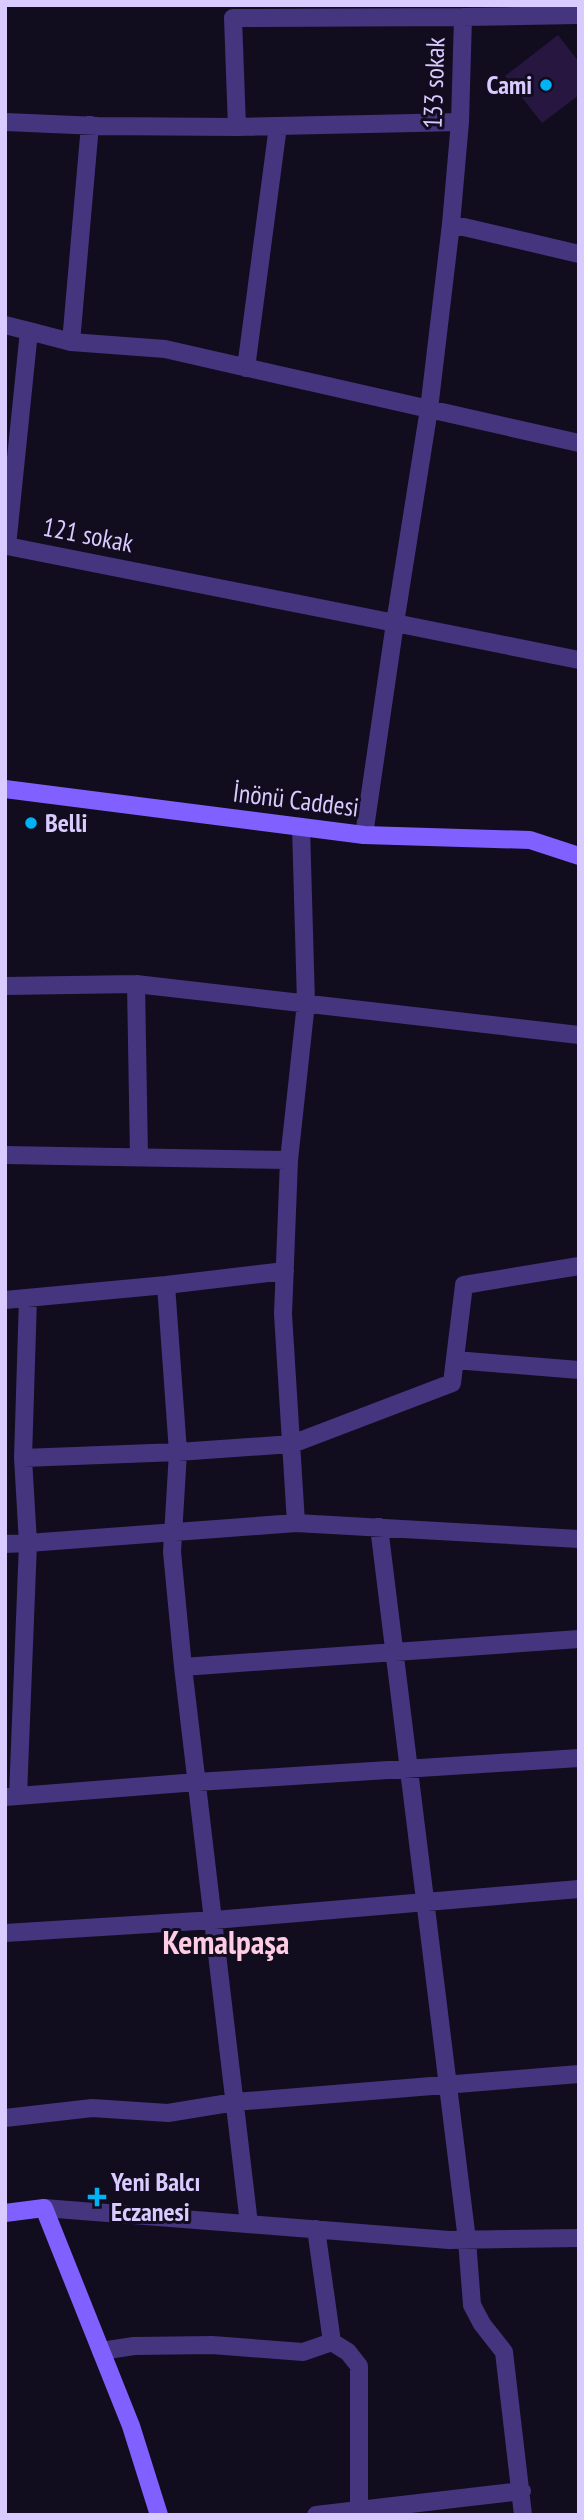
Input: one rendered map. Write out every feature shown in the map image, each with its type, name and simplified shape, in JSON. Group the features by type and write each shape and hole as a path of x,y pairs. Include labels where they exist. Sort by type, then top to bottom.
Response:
{"main road":[{"name":"İnönü Caddesi","path":"5,789 364,835 530,840 579,856"},
{"path":"5,2213 44,2208 131,2426 159,2515"}],"street":[{"path":"237,127 233,12 463,17"},
{"name":"133 sokak","path":"429,409 460,122 463,17 579,15"},
{"path":"5,122 237,127 460,122"},
{"path":"71,342 90,125"},
{"path":"246,368 278,126"},
{"path":"451,224 579,254"},
{"path":"5,325 71,342 165,349 579,443"},
{"name":"121 sokak","path":"29,331 6,551 579,660"},
{"path":"364,835 429,409"},
{"path":"296,1523 283,1314 289,1160 306,1003 302,827"},
{"path":"136,984 139,1157"},
{"path":"5,986 136,984 579,1035"},
{"path":"5,1155 289,1160"},
{"path":"23,1458 292,1444 452,1383 464,1285 579,1266"},
{"path":"5,1300 285,1271"},
{"path":"166,1285 177,1452 172,1552 183,1667 249,2224"},
{"path":"27,1298 23,1458 27,1543 12,1797 197,1782 579,1758"},
{"path":"455,1360 579,1370"},
{"path":"5,1544 296,1523 579,1539"},
{"path":"379,1527 449,2085 472,2305 482,2324 503,2352 523,2515"},
{"path":"183,1667 579,1639"},
{"path":"5,1933 214,1920 579,1889"},
{"path":"5,2118 92,2108 168,2113 235,2102 579,2074"},
{"path":"44,2208 467,2239 579,2238"},
{"path":"316,2229 332,2342 348,2352 359,2366 359,2512"},
{"path":"101,2351 134,2346 212,2345 303,2352 332,2342"},
{"path":"316,2515 522,2491"}],"building":[{"name":"Cami","path":"558,35 579,62 579,95 542,123 505,76"}],"place":[{"name":"Cami","path":"546,85"},
{"name":"Belli","path":"31,823"},
{"name":"Yeni Balcı Eczanesi","path":"97,2197"}],"district":[{"name":"Kemalpaşa","path":"226,1942"}]}
